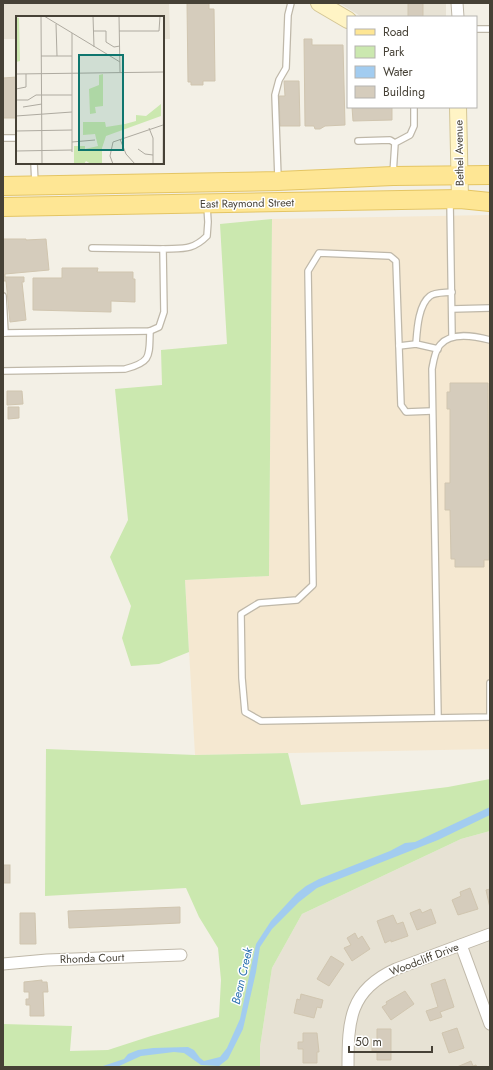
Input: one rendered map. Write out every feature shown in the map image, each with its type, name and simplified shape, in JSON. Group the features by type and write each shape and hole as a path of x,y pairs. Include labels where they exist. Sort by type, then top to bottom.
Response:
{"main road":[{"name":"East Raymond Street","path":"3,186 278,181 393,176 490,175"},
{"name":"East Raymond Street","path":"3,207 455,199 490,202"}],"street":[{"path":"319,3 347,19"},
{"path":"457,3 458,16"},
{"name":"Bethel Avenue","path":"455,199 459,176 458,108"},
{"name":"Woodcliff Drive","path":"348,1067 349,1024 356,1004 369,986 385,974 490,934"},
{"path":"461,945 490,1024"},
{"name":"Rhonda Court","path":"3,964 47,960 181,955"}],"lane":[{"path":"278,181 275,96 279,80 286,68 288,15 291,3"},
{"path":"477,29 490,29"},
{"path":"395,143 410,135 414,126 414,108"},
{"path":"3,138 16,138"},
{"path":"358,141 390,140 395,143"},
{"path":"393,176 395,143"},
{"path":"34,164 35,185"},
{"path":"452,336 455,199"},
{"path":"92,248 189,248 199,244 207,236 207,203"},
{"path":"3,296 4,333 150,331 159,327 164,312 163,249"},
{"path":"432,411 406,412 401,405 396,262 390,256 319,253 308,271 313,585 297,600 259,603 241,614 242,678 245,712 261,721 490,717 490,683"},
{"path":"416,344 420,314 424,304 430,296 439,293 452,292"},
{"path":"452,309 490,308"},
{"path":"3,371 125,369 140,365 149,355 150,331"},
{"path":"438,717 432,369 439,345 452,336 476,336 490,340"},
{"path":"399,346 416,344 438,349"}],"shaded area":[{"path":"3,3 169,3 170,39 164,39 164,16 16,16 16,39 3,39"},
{"path":"339,3 446,3 446,16 360,16"},
{"path":"490,215 490,749 195,755 185,580 269,576 272,219"},
{"path":"490,831 490,1067 260,1067 260,1047 272,968 302,914 461,839"}],"green space":[{"path":"272,219 269,576 185,580 189,652 159,664 131,666 122,638 131,606 110,557 128,520 115,389 162,385 161,350 227,344 220,224"},
{"path":"46,749 195,755 288,753 301,805 448,787 490,779 490,831 461,839 302,914 272,968 260,1047 260,1067 3,1067 3,1024 72,1026 70,1051 108,1050 219,1017 221,980 218,948 199,917 186,888 45,896"}],"water":[{"name":"Bean Creek","path":"490,807 490,815 438,840 317,888 299,902 272,929 260,947 243,1029 228,1059 219,1066 201,1065 184,1053 174,1052 141,1056 117,1067 100,1067 124,1059 128,1054 138,1050 153,1048 188,1047 194,1050 204,1061 220,1057 227,1048 240,1019 256,944 271,921 296,894 306,886 319,879 390,851 405,843 415,842"}],"building":[{"path":"187,3 209,3 209,9 214,9 215,81 203,81 203,85 191,85 191,82 188,82"},
{"path":"408,3 423,3 423,16 408,16"},
{"path":"304,39 312,39 312,45 343,45 345,125 325,126 320,129 315,129 314,126 305,126"},
{"path":"16,77 16,118 3,118 3,78"},
{"path":"284,81 299,81 300,126 280,126 279,96 285,96"},
{"path":"352,108 392,108 392,120 353,121"},
{"path":"3,239 46,239 49,270 5,274 5,277 24,277 24,282 22,282 26,320 10,322 6,281 3,281"},
{"path":"62,268 98,268 97,272 133,272 133,279 135,279 135,302 111,301 111,312 33,310 33,278 62,278"},
{"path":"450,383 488,383 489,560 484,560 484,567 455,567 455,559 451,559 450,510 445,510 445,483 450,483 450,409 447,409 447,392 450,392"},
{"path":"7,391 22,391 23,404 7,405"},
{"path":"8,407 19,407 19,418 8,419"},
{"path":"3,865 10,865 10,883 3,883"},
{"path":"470,888 478,909 458,915 452,900 461,896 460,892"},
{"path":"490,889 490,908 486,890"},
{"path":"180,907 180,923 69,928 68,911"},
{"path":"420,909 422,913 431,909 436,923 417,930 410,913"},
{"path":"20,913 35,913 36,944 20,944"},
{"path":"393,915 397,924 403,922 408,936 385,943 377,921"},
{"path":"355,933 358,939 362,936 370,949 352,961 344,948 351,945 347,938"},
{"path":"331,956 344,964 329,986 317,979"},
{"path":"445,979 454,1007 440,1012 442,1017 430,1021 426,1011 438,1007 431,984"},
{"path":"42,980 42,982 47,982 48,992 43,992 44,1016 30,1016 30,1005 26,1005 26,999 29,999 29,992 24,992 24,982"},
{"path":"405,991 414,1004 391,1020 382,1007 387,1004 386,1002"},
{"path":"301,994 323,1000 321,1008 317,1007 314,1018 294,1013 297,999 300,1000"},
{"path":"457,1028 464,1048 449,1053 442,1033"},
{"path":"377,1029 391,1029 391,1060 377,1060 377,1051 372,1051 372,1039 377,1039"},
{"path":"303,1033 317,1033 319,1052 317,1052 317,1063 303,1063 303,1049 298,1049 298,1042 303,1042"},
{"path":"471,1061 473,1066 476,1065 477,1067 457,1067"}]}
